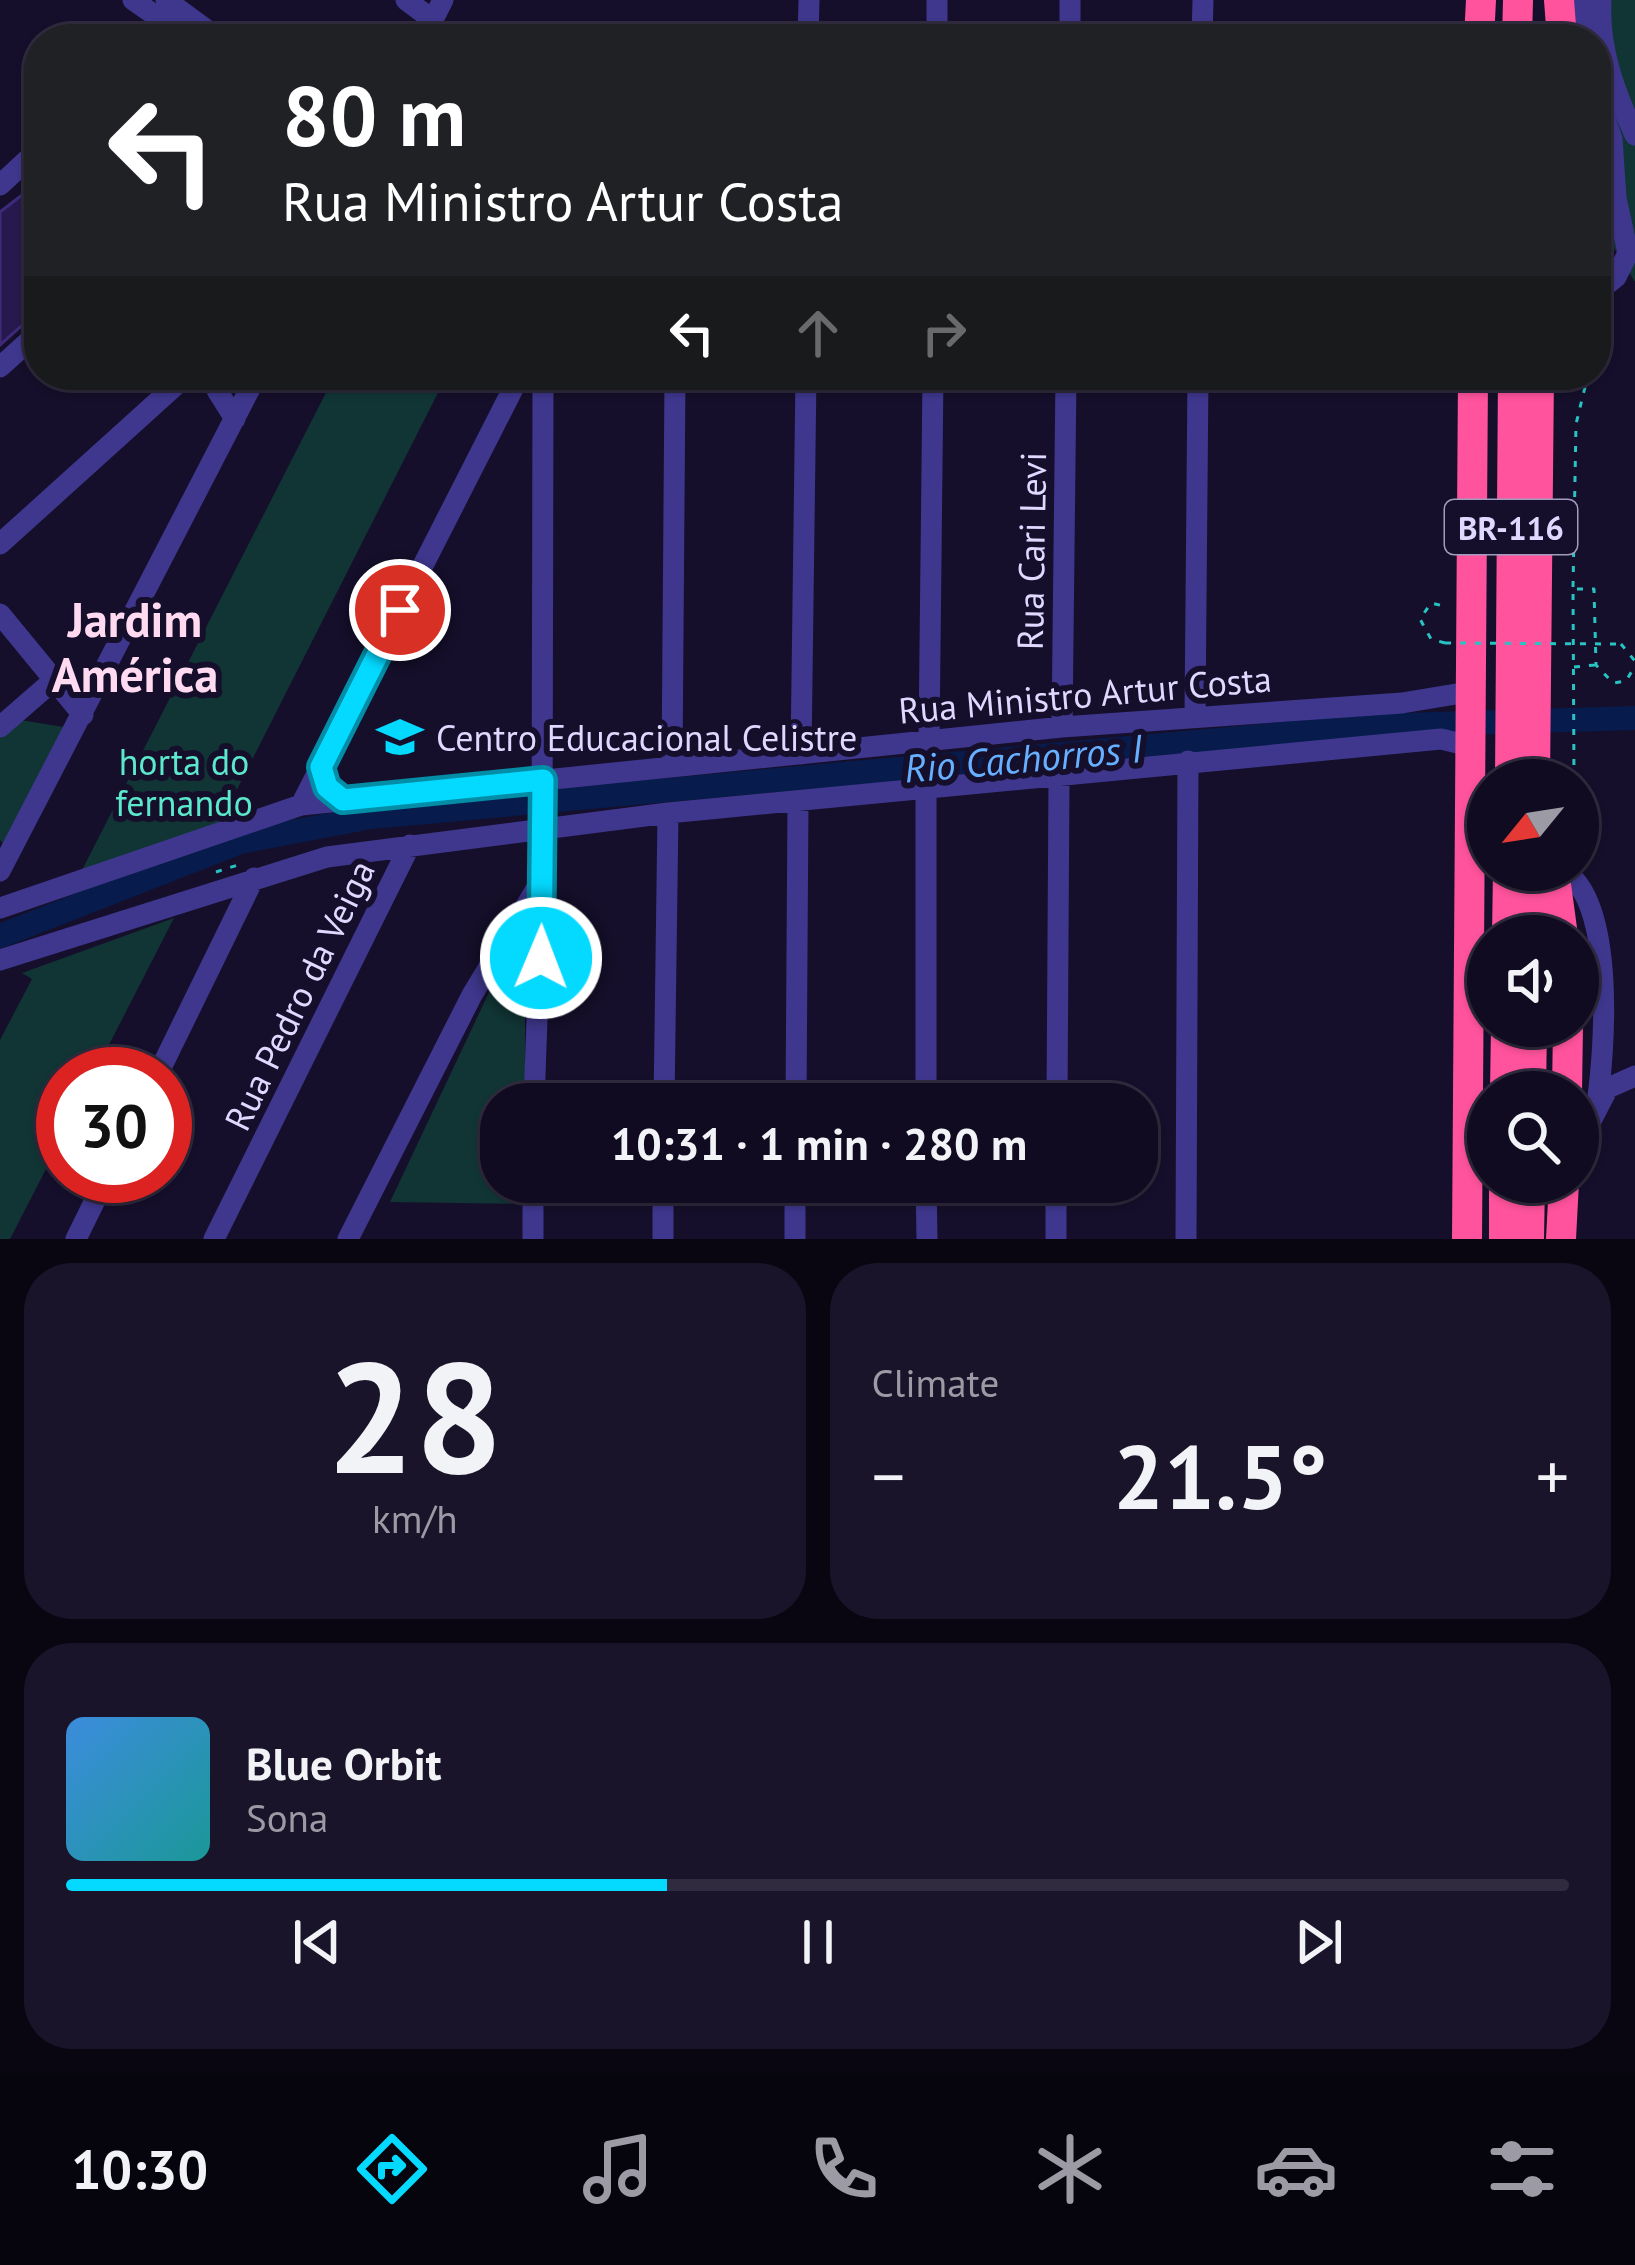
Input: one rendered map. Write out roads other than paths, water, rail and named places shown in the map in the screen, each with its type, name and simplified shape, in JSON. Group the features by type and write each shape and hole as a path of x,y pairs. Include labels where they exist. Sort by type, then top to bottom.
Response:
{"highway":[{"name":"BR-116","path":"1467,1239 1476,543 1473,390"},
{"path":"1476,543 1493,390"},
{"name":"BR-116","path":"1513,390 1523,759"},
{"name":"BR-116","path":"1523,680 1538,488 1539,390"},
{"path":"1538,488 1556,390"},
{"path":"1504,1203 1504,1239"},
{"path":"1529,1239 1530,1203"},
{"path":"1562,1239 1563,1203"}],"street":[{"path":"133,0 162,24"},
{"path":"166,0 199,24"},
{"path":"406,0 433,20"},
{"path":"1611,76 1635,135"},
{"path":"1611,136 1616,197 1630,228 1632,253 1611,281"},
{"path":"0,184 24,162"},
{"path":"1611,194 1616,197"},
{"path":"0,367 24,345"},
{"path":"0,544 170,390"},
{"path":"217,390 235,418"},
{"path":"0,871 249,390"},
{"path":"301,805 512,390"},
{"path":"534,1083 543,821 543,390"},
{"path":"672,766 674,390"},
{"path":"801,754 806,390"},
{"path":"929,740 933,390"},
{"name":"Rua Cari Levi","path":"1062,727 1066,390"},
{"path":"1195,716 1198,390"},
{"path":"0,614 83,715"},
{"path":"0,727 54,680"},
{"name":"Rua Ministro Artur Costa","path":"0,908 301,805 543,785 672,766 1062,727 1474,697"},
{"name":"Rua Ministro Artur Costa","path":"0,960 326,857 543,821 926,792 1189,761 1441,740 1474,743"},
{"path":"1186,1239 1189,761"},
{"path":"321,767 327,787 343,800"},
{"path":"1057,1083 1059,778"},
{"path":"926,792 926,1083"},
{"path":"796,1083 798,803"},
{"path":"664,1083 668,813"},
{"name":"Rua Pedro da Veiga","path":"214,1239 410,845"},
{"path":"171,1047 254,878"},
{"path":"348,1239 472,995 542,878"},
{"path":"1574,891 1601,954 1599,1083"},
{"path":"541,958 549,973 548,1083"},
{"path":"1596,1047 1602,1052"},
{"path":"1599,1100 1608,1088 1635,1076"},
{"path":"76,1239 94,1203"},
{"path":"532,1239 533,1203"},
{"path":"547,1203 547,1239"},
{"path":"663,1203 663,1239"},
{"path":"795,1203 795,1239"},
{"path":"926,1203 926,1239"},
{"path":"1056,1203 1056,1239"}],"waterway":[{"name":"Rio Cachorros I","path":"0,936 240,842 371,817 1370,726 1635,718"}],"place":[{"name":"Centro Educacional Celistre","path":"400,737"}],"district":[{"name":"Jardim América","path":"135,646"}],"park label":[{"name":"horta do fernando","path":"184,782"}]}
